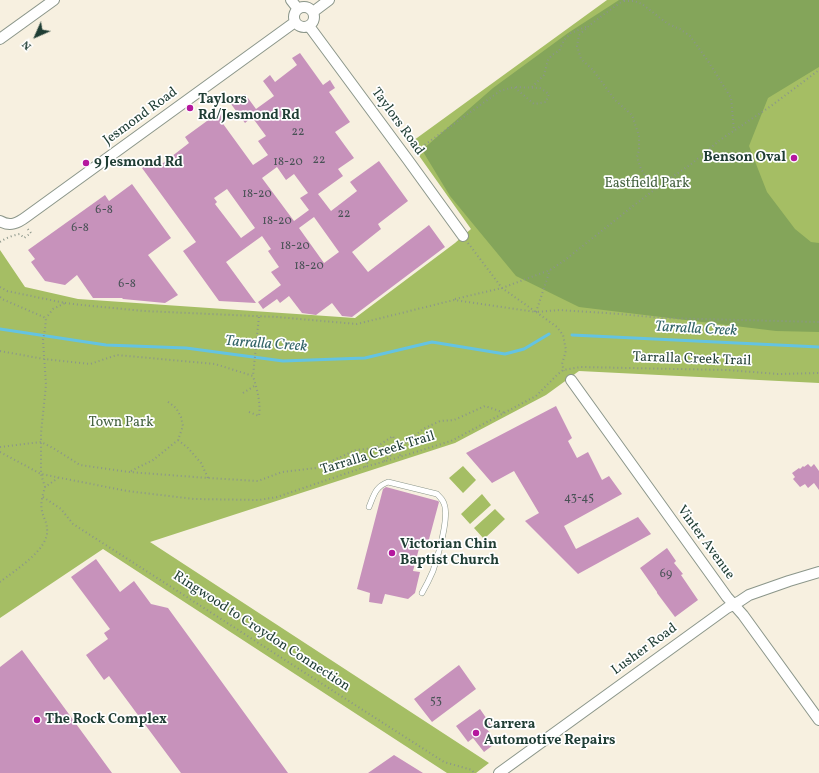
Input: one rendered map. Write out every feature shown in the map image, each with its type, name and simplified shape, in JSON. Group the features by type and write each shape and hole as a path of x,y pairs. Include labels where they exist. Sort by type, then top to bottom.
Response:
{"street":[{"path":"0,39 54,0"},
{"path":"291,0 298,9"},
{"path":"313,12 329,0"},
{"path":"300,7 306,7 313,12 313,21 309,26 303,27 295,22 295,11 298,9 300,7"},
{"name":"Jesmond Road","path":"0,222 13,224 26,217 295,22"},
{"name":"Taylors Road","path":"309,26 463,236"},
{"name":"Vinter Avenue","path":"571,380 727,597 743,615 819,720"},
{"name":"Lusher Road","path":"499,773 727,608 749,595 819,572"}],"lane":[{"path":"369,507 376,490 382,484 388,482 437,494 442,498 446,516 443,534 433,570 422,593"}],"path":[{"path":"654,190 641,169 637,157 639,136 632,115 615,100 592,70 581,59 577,46 579,36 603,15 624,0 634,1 642,4 668,24 680,29 690,36 708,61 731,98 734,131"},
{"path":"532,88 544,75 548,60 552,55 559,52 564,40 571,33 590,25"},
{"path":"0,287 7,291 82,306 144,311 259,316 357,324 502,288 550,270 565,260 654,190 690,165 720,140 771,106 819,70"},
{"path":"408,160 423,146 500,91 514,87 540,88 549,94 546,102 534,104 514,87"},
{"path":"463,236 502,288 557,327 563,335 566,350 562,364 564,370"},
{"path":"536,312 550,270"},
{"path":"0,298 46,318"},
{"path":"454,300 536,312 560,310 662,318 819,322"},
{"path":"0,582 35,554 43,545 47,536 48,529 42,510 45,486 41,474 41,433 46,385 43,340 46,318 53,308 65,303"},
{"path":"249,412 259,416 260,408 253,376 259,316"},
{"path":"0,351 44,359 90,364 117,355 215,364 253,376"},
{"name":"Tarralla Creek Trail","path":"0,452 41,474 127,491 194,499 259,500 277,497 365,467 451,441 536,396 564,370 581,367 728,370 778,374 819,373"},
{"path":"243,393 256,385"},
{"path":"129,472 153,460 178,440 183,426 181,417 176,408 167,400"},
{"path":"383,462 423,429 440,421 454,420 485,406 505,413"},
{"path":"365,467 375,448 393,436 399,448 400,457"},
{"path":"178,440 188,448 201,463 208,478"},
{"path":"0,446 41,442 80,465 129,472 258,481 282,472 316,468 356,450 399,448"},
{"path":"45,486 58,478"},
{"name":"Ringwood to Croydon Connection","path":"43,497 61,509 73,524 437,758 444,762 472,770 474,773"}],"green space":[{"name":"Town Park","path":"607,0 819,0 819,383 579,371 546,395 455,443 150,542 489,763 476,773 447,773 103,549 0,618 0,250 25,287 78,299 355,318 455,243 471,229 410,143"},
{"name":"Eastfield Park","path":"619,0 819,0 819,67 768,98 749,146 767,192 795,229 811,242 819,243 819,332 776,331 579,307 516,276 450,196 422,150 493,88 568,33"},
{"path":"463,466 476,480 463,493 449,478"},
{"path":"482,494 491,505 470,524 461,514"},
{"path":"495,509 505,519 484,539 474,528"}],"building":[{"path":"300,53 323,85 330,80 335,88 329,92 350,122 335,132 354,158 338,169 343,176 318,194 331,211 357,191 350,182 379,161 408,201 378,224 381,229 352,252 368,272 429,225 445,247 352,317 342,316 332,303 316,315 302,313 289,296 280,303 277,299 263,309 258,302 281,285 271,272 279,267 268,251 271,249 262,236 226,262 256,303 219,301 183,251 196,242 142,168 153,160 158,167 189,143 185,137 222,110 227,116 221,121 253,165 268,155 258,141 266,136 252,117 245,123 231,104 245,94 256,109 274,96 263,81 270,75 275,82 297,65 292,58","holes":["277,167 286,180 294,174 308,193 300,198 309,210 294,221 262,178","227,189 255,228 241,238 215,204 217,202 214,198","314,217 339,252 324,263 299,228"]},
{"path":"132,184 171,238 148,255 178,295 165,303 122,298 93,298 77,275 65,285 45,281 31,262 35,259 28,250 105,195 109,201"},
{"path":"556,406 572,438 568,441 577,458 588,452 602,480 609,476 622,494 564,526 576,549 638,517 651,534 578,574 525,521 539,513 514,471 492,483 466,453"},
{"path":"808,464 811,467 814,464 819,471 819,490 814,483 808,488 805,484 800,487 793,479 795,477 792,473"},
{"name":"Victorian Chin Baptist Church","path":"386,487 439,502 428,543 421,541 413,571 420,572 415,593 408,599 385,594 382,604 369,602 370,593 357,589 383,489"},
{"path":"667,548 676,561 674,563 683,574 681,575 698,600 675,617 640,568"},
{"path":"96,559 120,592 134,581 151,604 168,608 288,773 181,773 109,676 104,680 86,655 108,639 104,633 110,629 71,577"},
{"name":"The Rock Complex","path":"22,650 112,773 0,773 0,667"},
{"path":"459,665 476,689 432,722 414,699"},
{"name":"Carrera Automotive Repairs","path":"480,709 491,725 486,728 497,742 484,752 473,738 468,742 456,726"},
{"path":"394,755 423,773 368,773"}],"waterway":[{"name":"Tarralla Creek","path":"0,329 106,345 186,348 283,361 365,358 432,342 505,354 524,349 549,334"},
{"name":"Tarralla Creek","path":"572,335 819,347"}],"place":[{"name":"Taylors Rd/Jesmond Rd","path":"190,108"},
{"name":"Benson Oval","path":"794,158"},
{"name":"9 Jesmond Rd","path":"86,163"},
{"name":"Victorian Chin Baptist Church","path":"392,553"},
{"name":"The Rock Complex","path":"37,720"},
{"name":"Carrera Automotive Repairs","path":"476,733"}]}
